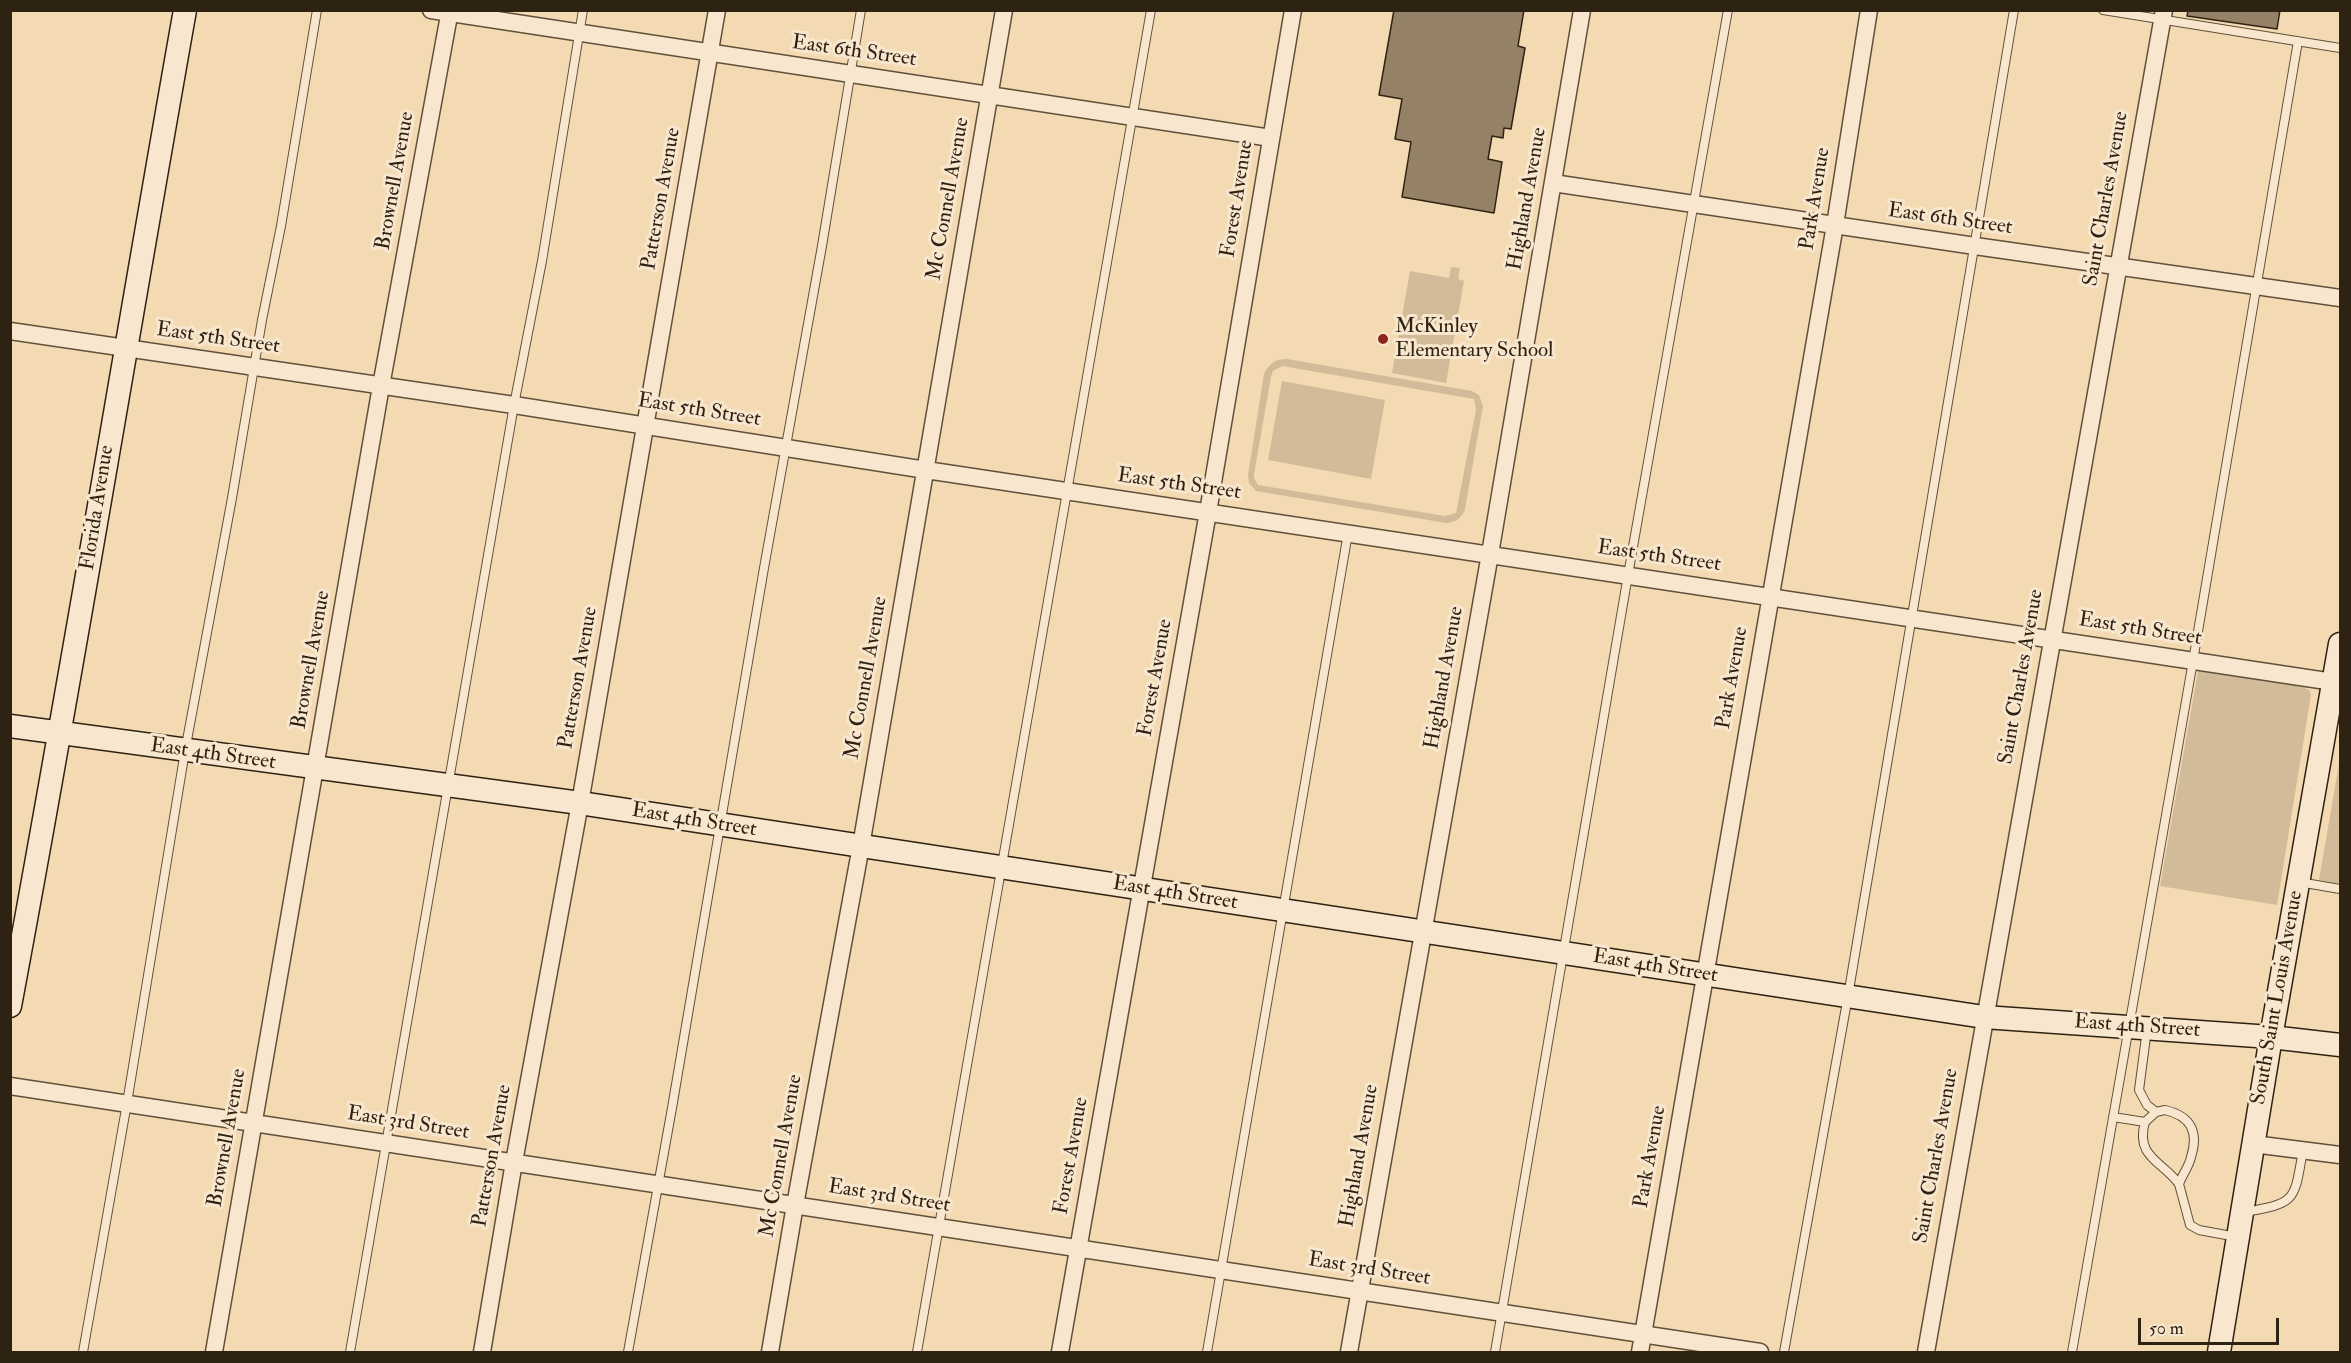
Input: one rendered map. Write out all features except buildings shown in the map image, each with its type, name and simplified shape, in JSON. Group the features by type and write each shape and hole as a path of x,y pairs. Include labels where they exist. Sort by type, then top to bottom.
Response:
{"street":[{"name":"Florida Avenue","path":"10,1006 61,735 184,10"},
{"name":"East 6th Street","path":"431,10 1271,138"},
{"name":"Patterson Avenue","path":"482,1353 717,10"},
{"name":"Mc Connell Avenue","path":"770,1353 861,846 1004,10"},
{"name":"Forest Avenue","path":"1060,1353 1208,512 1293,10"},
{"name":"Highland Avenue","path":"1348,1353 1490,554 1582,10"},
{"name":"Park Avenue","path":"1642,1344 1869,10"},
{"name":"Brownell Avenue","path":"214,1353 381,386 450,12"},
{"name":"Saint Charles Avenue","path":"1926,1353 2163,15"},
{"name":"East 6th Street","path":"1553,183 2340,298"},
{"name":"East 5th Street","path":"10,331 514,405 926,470 2337,682"},
{"name":"South Saint Louis Avenue","path":"2219,1353 2298,882 2337,682 2340,644"},
{"name":"East 4th Street","path":"10,726 61,735 580,803 1984,1017 2271,1037 2340,1045"},
{"name":"East 3rd Street","path":"10,1086 1502,1313 1642,1344 1760,1353"},
{"path":"2253,1144 2340,1155"}],"lane":[{"path":"83,1353 185,751 281,226 317,10"},
{"path":"350,1353 514,405 542,261 583,10"},
{"path":"628,1353 821,257 861,10"},
{"path":"917,1353 1152,10"},
{"path":"1496,1353 1628,575 1728,10"},
{"path":"1784,1353 1848,996 2014,10"},
{"path":"2103,10 2163,15 2340,48"},
{"path":"2072,1353 2113,1117 2138,1027 2193,661 2298,41"},
{"path":"1207,1353 1348,533"},
{"path":"2298,882 2340,889"},
{"path":"2138,1027 2139,1090 2147,1105 2156,1112"},
{"path":"2178,1184 2192,1155 2193,1128 2183,1116 2165,1110 2156,1112 2145,1122 2142,1135 2146,1151 2151,1159 2173,1176 2178,1184 2190,1225 2199,1230 2238,1237"},
{"path":"2113,1117 2145,1122"},
{"path":"2242,1213 2278,1207 2288,1200 2295,1191 2303,1150"}],"shaded area":[{"path":"1451,267 1460,268 1458,279 1464,281 1446,383 1392,373 1410,271 1449,278"},
{"path":"1283,359 1472,391 1479,395 1483,406 1465,509 1460,518 1446,523 1256,491 1249,483 1248,475 1264,374 1271,364","holes":["1282,366 1474,399 1476,410 1456,513 1445,516 1258,485 1254,478 1271,377 1273,371"]},
{"path":"1282,381 1385,400 1371,479 1268,460"},
{"path":"2198,671 2301,686 2309,690 2311,695 2277,905 2160,886"},
{"path":"2340,758 2340,884 2319,880"}],"place":[{"name":"McKinley Elementary School","path":"1383,339"}]}
